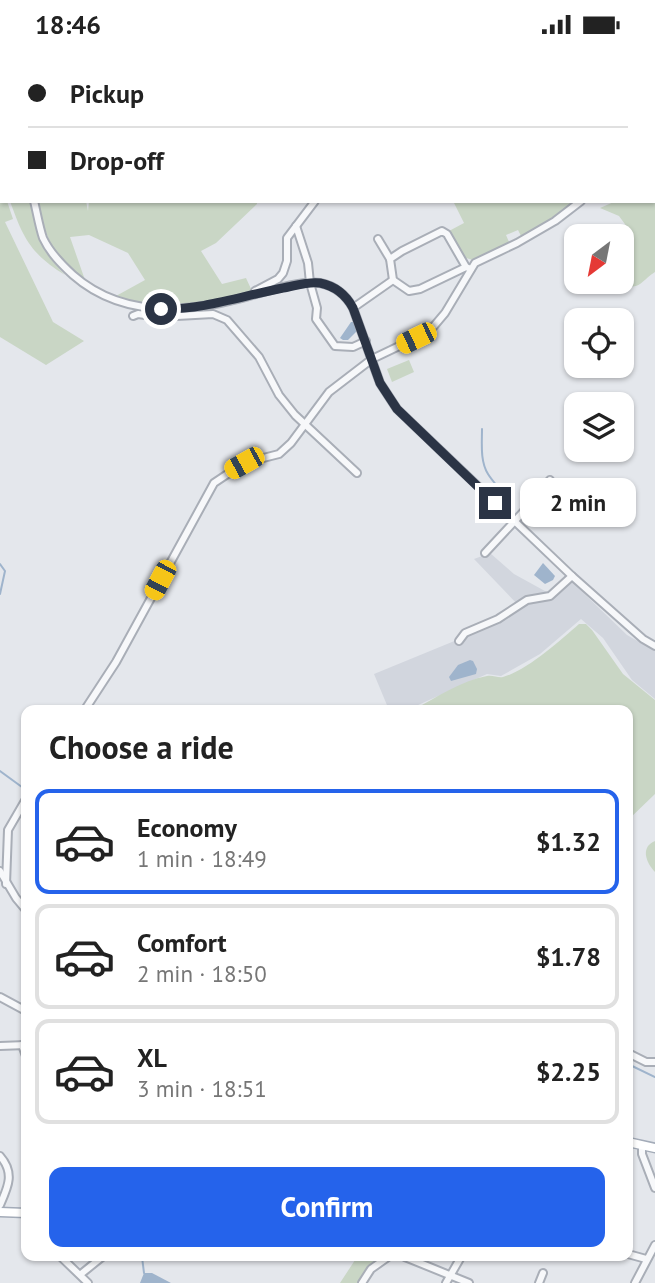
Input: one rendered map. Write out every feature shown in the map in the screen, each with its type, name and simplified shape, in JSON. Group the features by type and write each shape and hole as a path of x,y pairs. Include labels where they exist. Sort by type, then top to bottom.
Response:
{"main road":[{"path":"633,1143 655,1148"},
{"path":"0,1212 21,1216"}],"street":[{"path":"34,203 43,237 53,255 85,285 108,298 143,309 178,310 310,283 335,288 348,299 353,308 380,383 397,409 572,576 643,639 655,646"},
{"path":"247,296 284,273 287,238 313,203"},
{"path":"378,239 390,259 393,280 414,292 517,243 555,221 578,203"},
{"path":"296,226 308,263 317,309 316,319 335,346 353,347 366,341"},
{"path":"390,259 414,244 442,232 447,234 468,268"},
{"path":"88,705 116,662 214,483 244,463 279,454 291,443 329,392 372,359 434,326 445,313 468,268"},
{"path":"353,308 393,280"},
{"path":"211,304 213,314"},
{"path":"133,316 213,314 227,320 253,350 279,395 305,424 357,473"},
{"path":"485,553 550,480"},
{"path":"459,641 465,633 498,619 527,600 550,596 572,576"},
{"path":"0,891 6,884 8,830 21,808"},
{"path":"0,871 21,904"},
{"path":"0,997 21,1008"},
{"path":"0,1046 21,1045"},
{"path":"633,1056 646,1062 655,1062"},
{"path":"642,1145 642,1154 655,1188"},
{"path":"0,1157 10,1172 0,1205"},
{"path":"0,1185 6,1191"},
{"path":"635,1283 655,1245"},
{"path":"633,1255 646,1259"},
{"path":"66,1261 88,1283"},
{"path":"81,1274 97,1261"},
{"path":"362,1283 371,1269 382,1261"},
{"path":"415,1261 470,1283"},
{"path":"446,1283 459,1261"},
{"path":"541,1282 543,1273"}],"shaded area":[{"path":"490,553 514,574 554,596 570,580 627,635 655,651 655,699 632,680 603,638 581,619 540,654 501,676 487,674 418,705 387,705 374,674 469,635 520,607 474,559"}],"green space":[{"path":"0,203 8,203 13,219 5,222 53,322 84,341 46,365 0,337"},
{"path":"11,203 31,203 40,241 65,275 36,252 19,225"},
{"path":"38,203 86,203 88,211 89,203 257,203 216,243 201,251 222,284 246,278 252,291 203,303 178,306 144,305 116,296 145,280 128,253 89,235 70,237 85,280 58,254 44,227"},
{"path":"454,203 572,203 521,236 518,230 506,235 509,242 473,260 466,258 449,231 464,223"},
{"path":"611,203 655,203 655,272 636,286 634,224 625,224 619,216 600,208"},
{"path":"409,360 414,372 392,382 387,369"},
{"path":"579,624 586,624 623,674 655,700 655,794 633,815 633,705 422,705 468,682 487,676 501,677 512,674 543,654"},
{"path":"655,841 655,872 649,864 646,851"},
{"path":"354,1261 378,1261 364,1273 359,1283 340,1283"}],"water":[{"path":"351,322 355,322 358,330 348,340 343,340 340,338"},
{"path":"543,563 555,576 545,584 534,575"},
{"path":"470,660 477,669 476,674 451,681 449,677 458,665"},
{"path":"144,1273 152,1273 171,1283 140,1283"}],"waterway":[{"path":"482,429 485,469 509,502 513,512"},
{"path":"0,564 5,571 0,594"},
{"path":"0,771 21,786"},
{"path":"633,1066 655,1077"},
{"path":"142,1261 144,1273"}],"route":[{"path":"161,309 178,310 220,303 310,283 335,288 348,299 353,308 380,383 397,409 495,503"}]}
